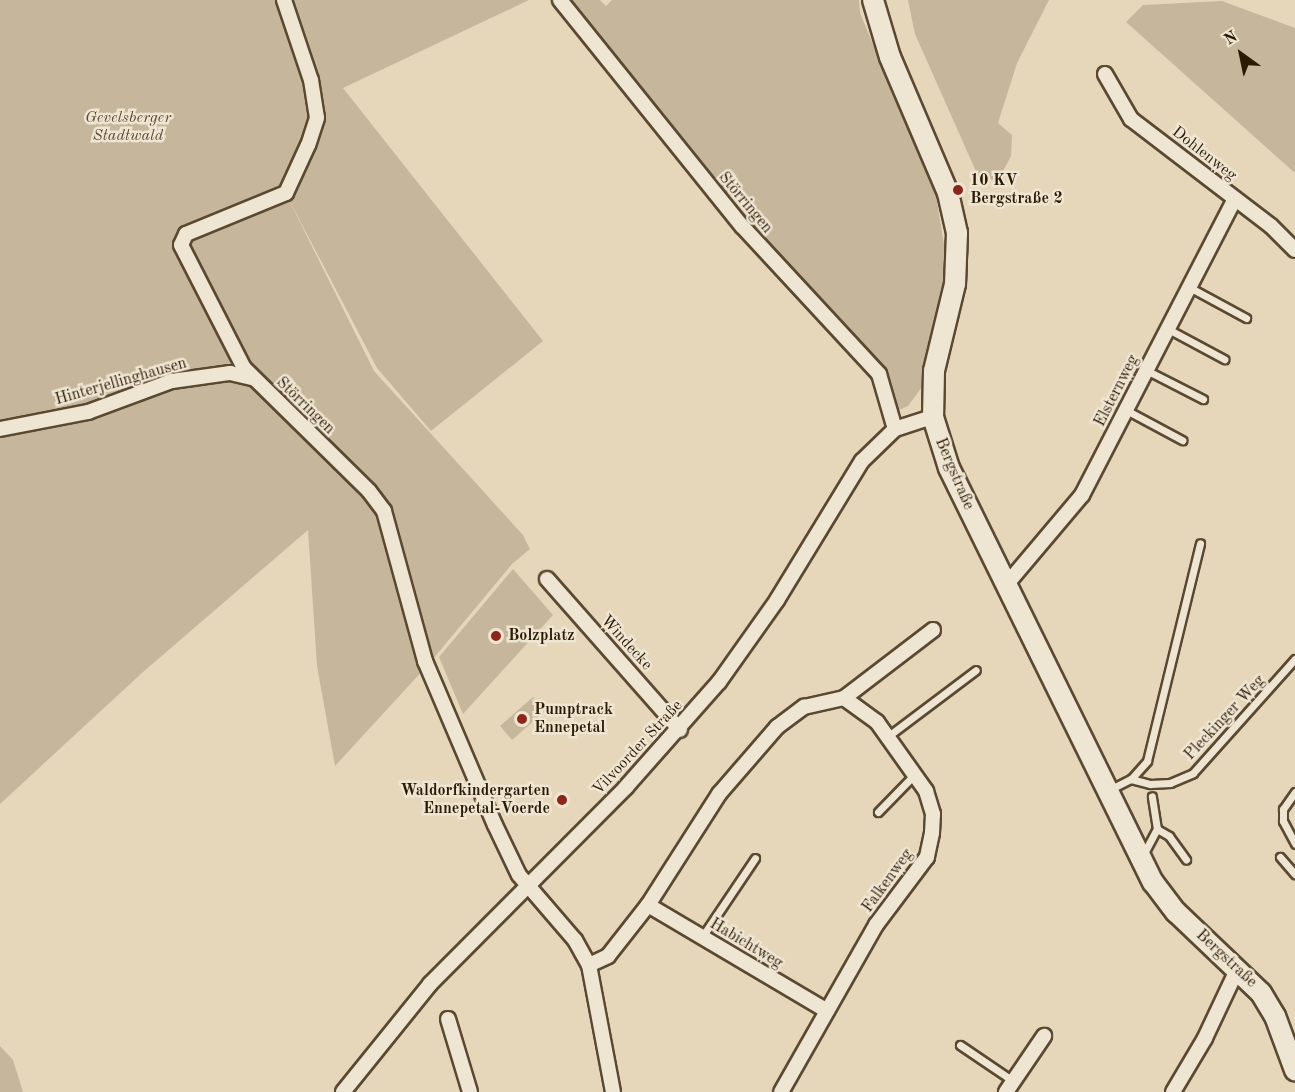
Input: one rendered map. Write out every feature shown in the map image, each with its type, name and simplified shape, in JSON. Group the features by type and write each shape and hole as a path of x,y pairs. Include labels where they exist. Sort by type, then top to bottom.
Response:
{"street":[{"name":"Störringen","path":"284,0 311,80 317,118 308,145 286,193 186,234 181,244 216,317 252,378 369,490 384,511 425,661 495,825 519,874 575,940 589,965 613,1092"},
{"name":"Störringen","path":"560,0 742,226 879,374 895,429"},
{"name":"Bergstraße","path":"873,0 890,57 948,193 957,232 955,284 934,371 933,417 949,468 1141,858 1176,912 1238,968 1269,1004 1295,1070"},
{"name":"Dohlenweg","path":"1106,74 1131,119 1235,199 1295,250"},
{"name":"Elsternweg","path":"1007,584 1082,495 1235,199"},
{"name":"Hinterjellinghausen","path":"0,429 88,412 172,381 230,373 252,378"},
{"name":"Vilvoorder Straße","path":"343,1092 430,984 680,730 777,600 862,461 895,429 933,417"},
{"name":"Windecke","path":"547,579 680,730"},
{"path":"589,965 608,956 648,905 719,794 777,728 804,707 844,698 933,630"},
{"name":"Falkenweg","path":"781,1092 876,925 927,857 933,814 926,791 877,722 844,698"},
{"name":"Habichtweg","path":"648,905 827,1011"},
{"path":"1173,1092 1205,1038 1238,968"},
{"path":"448,1019 471,1092"},
{"path":"1010,1087 1044,1036"}],"lane":[{"path":"1189,288 1246,318"},
{"path":"1168,329 1224,359"},
{"path":"1146,370 1203,399"},
{"path":"1126,410 1182,440"},
{"path":"1109,790 1131,779 1147,761 1200,543"},
{"name":"Pleckinger Weg","path":"1131,779 1150,784 1170,783 1193,773 1295,659"},
{"path":"887,737 976,670"},
{"path":"878,812 914,775"},
{"path":"1295,792 1283,809 1283,821 1295,844"},
{"path":"1141,858 1157,829 1152,796"},
{"path":"1157,829 1169,836 1186,859"},
{"path":"1280,857 1295,874"},
{"path":"702,937 755,858"},
{"path":"960,1044 1010,1087"}],"green space":[{"name":"Gevelsberger Stadtwald","path":"0,0 529,0 343,88 543,341 431,431 377,368 286,194 374,371 523,535 530,549 512,564 428,665 386,509 246,374 230,371 0,427"},
{"path":"570,0 600,0 606,6 612,0 859,0 860,13 936,195 947,264 922,387 908,406 897,411 885,369 745,222"},
{"path":"908,0 1049,0 1017,63 998,123 1012,135 1011,156 998,181 978,176 915,34"},
{"path":"1222,1 1295,28 1295,173 1126,22 1143,5"},
{"path":"208,377 248,380 377,504 425,668 335,766 317,666 308,530 143,672 0,804 0,431"},
{"name":"Bolzplatz","path":"513,569 553,615 463,714 439,657"},
{"name":"Pumptrack Ennepetal","path":"533,697 545,711 512,740 500,726"},
{"path":"0,1046 13,1060 23,1092 0,1092"}],"place":[{"name":"10 KV Bergstraße 2","path":"958,190"},
{"name":"Bolzplatz","path":"496,636"},
{"name":"Pumptrack Ennepetal","path":"522,719"},
{"name":"Waldorfkindergarten Ennepetal-Voerde","path":"562,800"}]}
